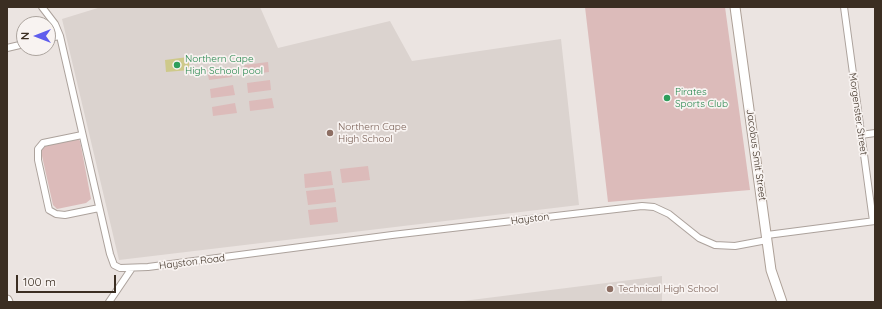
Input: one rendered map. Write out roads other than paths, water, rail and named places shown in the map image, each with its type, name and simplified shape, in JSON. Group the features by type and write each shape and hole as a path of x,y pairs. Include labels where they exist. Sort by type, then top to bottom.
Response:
{"street":[{"name":"Hayston Road","path":"42,7 55,24 60,36 112,262 120,268 132,268 283,251"},
{"name":"Jacobus Smit Street","path":"735,7 773,278 782,302"},
{"name":"Morgenster Street","path":"844,7 874,221"},
{"path":"56,37 60,36"},
{"path":"861,135 875,133"},
{"path":"82,134 43,143 38,149 38,160 52,213 64,215 99,208"},
{"name":"Hayston","path":"283,251 392,235 642,206 654,207 669,214 699,238 715,245 735,246 767,237 874,221"},
{"path":"109,302 132,268"}],"place":[{"name":"Northern Cape High School pool","path":"177,65"},
{"name":"Pirates Sports Club","path":"667,98"},
{"name":"Northern Cape High School","path":"330,133"},
{"name":"Technical High School","path":"610,289"}]}
